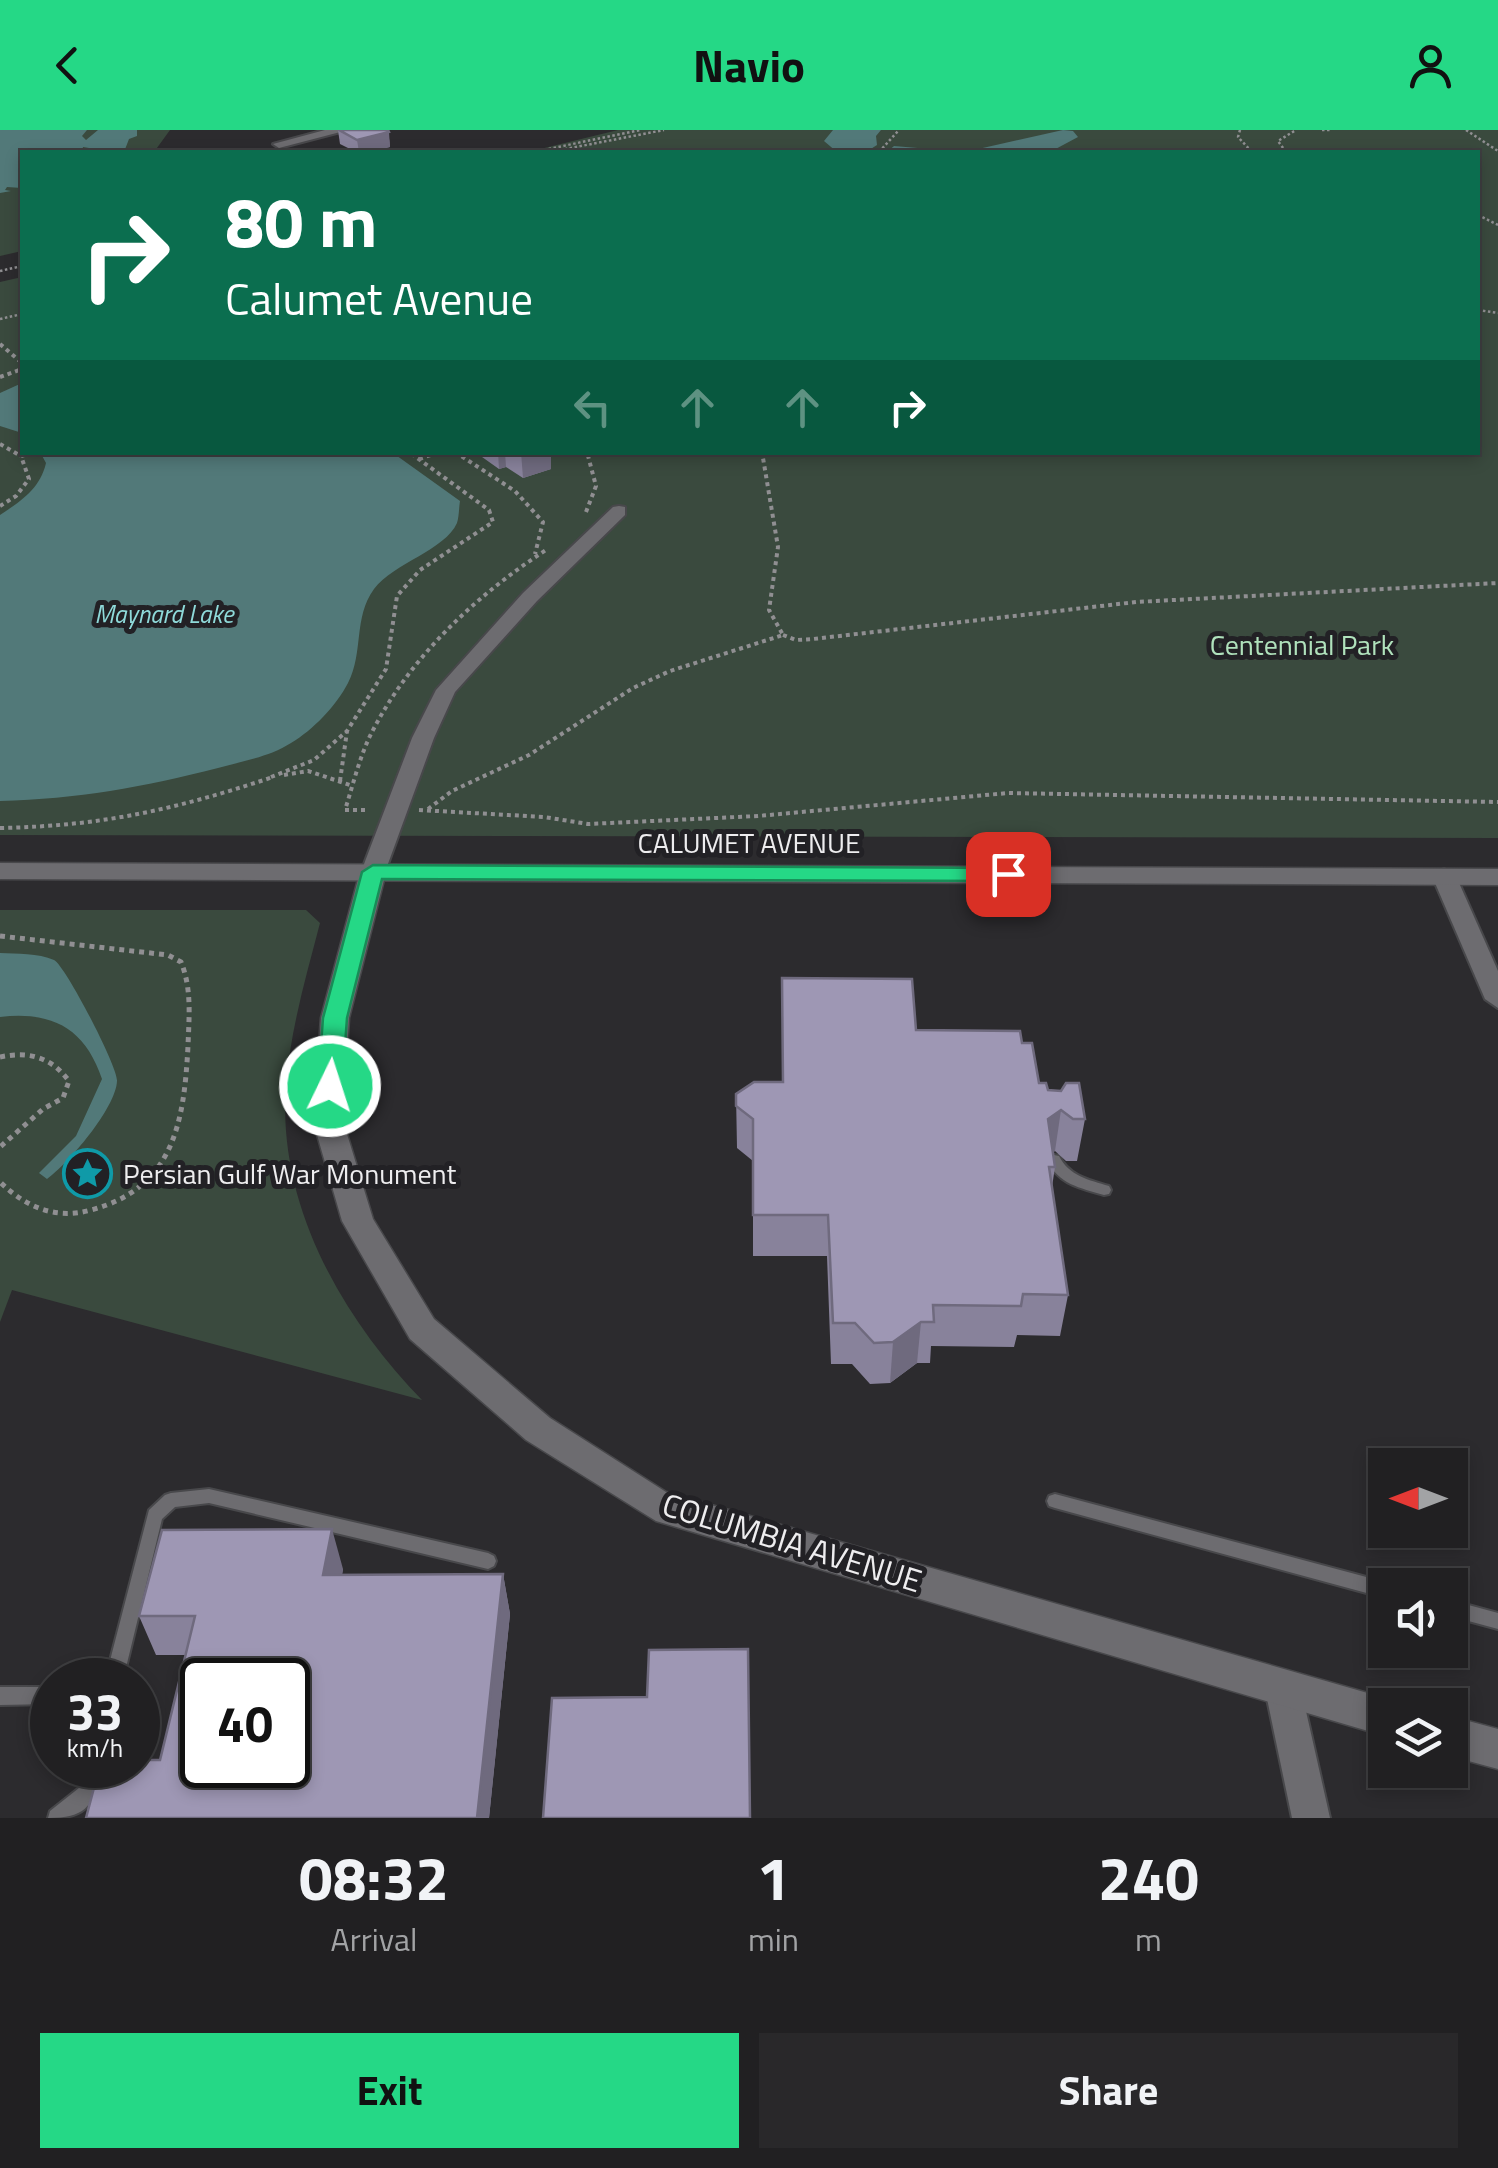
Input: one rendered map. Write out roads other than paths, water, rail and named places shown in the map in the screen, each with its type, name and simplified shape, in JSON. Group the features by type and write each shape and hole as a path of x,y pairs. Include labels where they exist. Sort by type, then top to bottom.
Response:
{"main road":[{"name":"CALUMET AVENUE","path":"0,871 1498,877"},
{"name":"COLUMBIA AVENUE","path":"373,872 335,1018 328,1121 358,1220 422,1329 538,1429 656,1505 1368,1712"},
{"path":"1468,1741 1498,1749"}],"street":[{"path":"287,130 279,144 342,130"},
{"path":"373,872 423,738 446,690 530,597 619,510"},
{"path":"1444,876 1498,999"},
{"path":"1283,1688 1311,1818"}],"lane":[{"path":"1054,1160 1056,1168 1069,1178 1104,1190"},
{"path":"119,1658 154,1515 172,1500 209,1496 488,1561"},
{"path":"1054,1500 1368,1585"},
{"path":"1468,1613 1498,1621"},
{"path":"0,1696 30,1696"},
{"path":"57,1818 86,1794 87,1788"}],"water":[{"path":"0,130 87,130 82,136 86,140 98,130 137,130 137,136 129,139 125,150 20,150 20,188 7,187 5,190 11,191 0,193"},
{"path":"833,130 881,130 876,136 877,145 869,150 835,150 824,141"},
{"path":"1063,130 1073,131 1078,137 1054,150 974,150"},
{"path":"894,146 941,150 889,150"},
{"path":"20,384 20,432 0,426 0,393"},
{"name":"Maynard Lake","path":"42,455 396,455 460,501 457,523 451,533 374,589 363,612 348,683 323,717 291,743 256,758 137,786 56,798 0,801 0,515 34,487 46,463"},
{"path":"0,953 41,956 60,966 100,1038 117,1081 100,1120 78,1149 47,1179 39,1173 76,1136 102,1079 86,1047 64,1027 35,1017 0,1017"}],"place":[{"name":"Persian Gulf War Monument","path":"88,1174"}],"park label":[{"name":"Centennial Park","path":"1302,645"}]}
